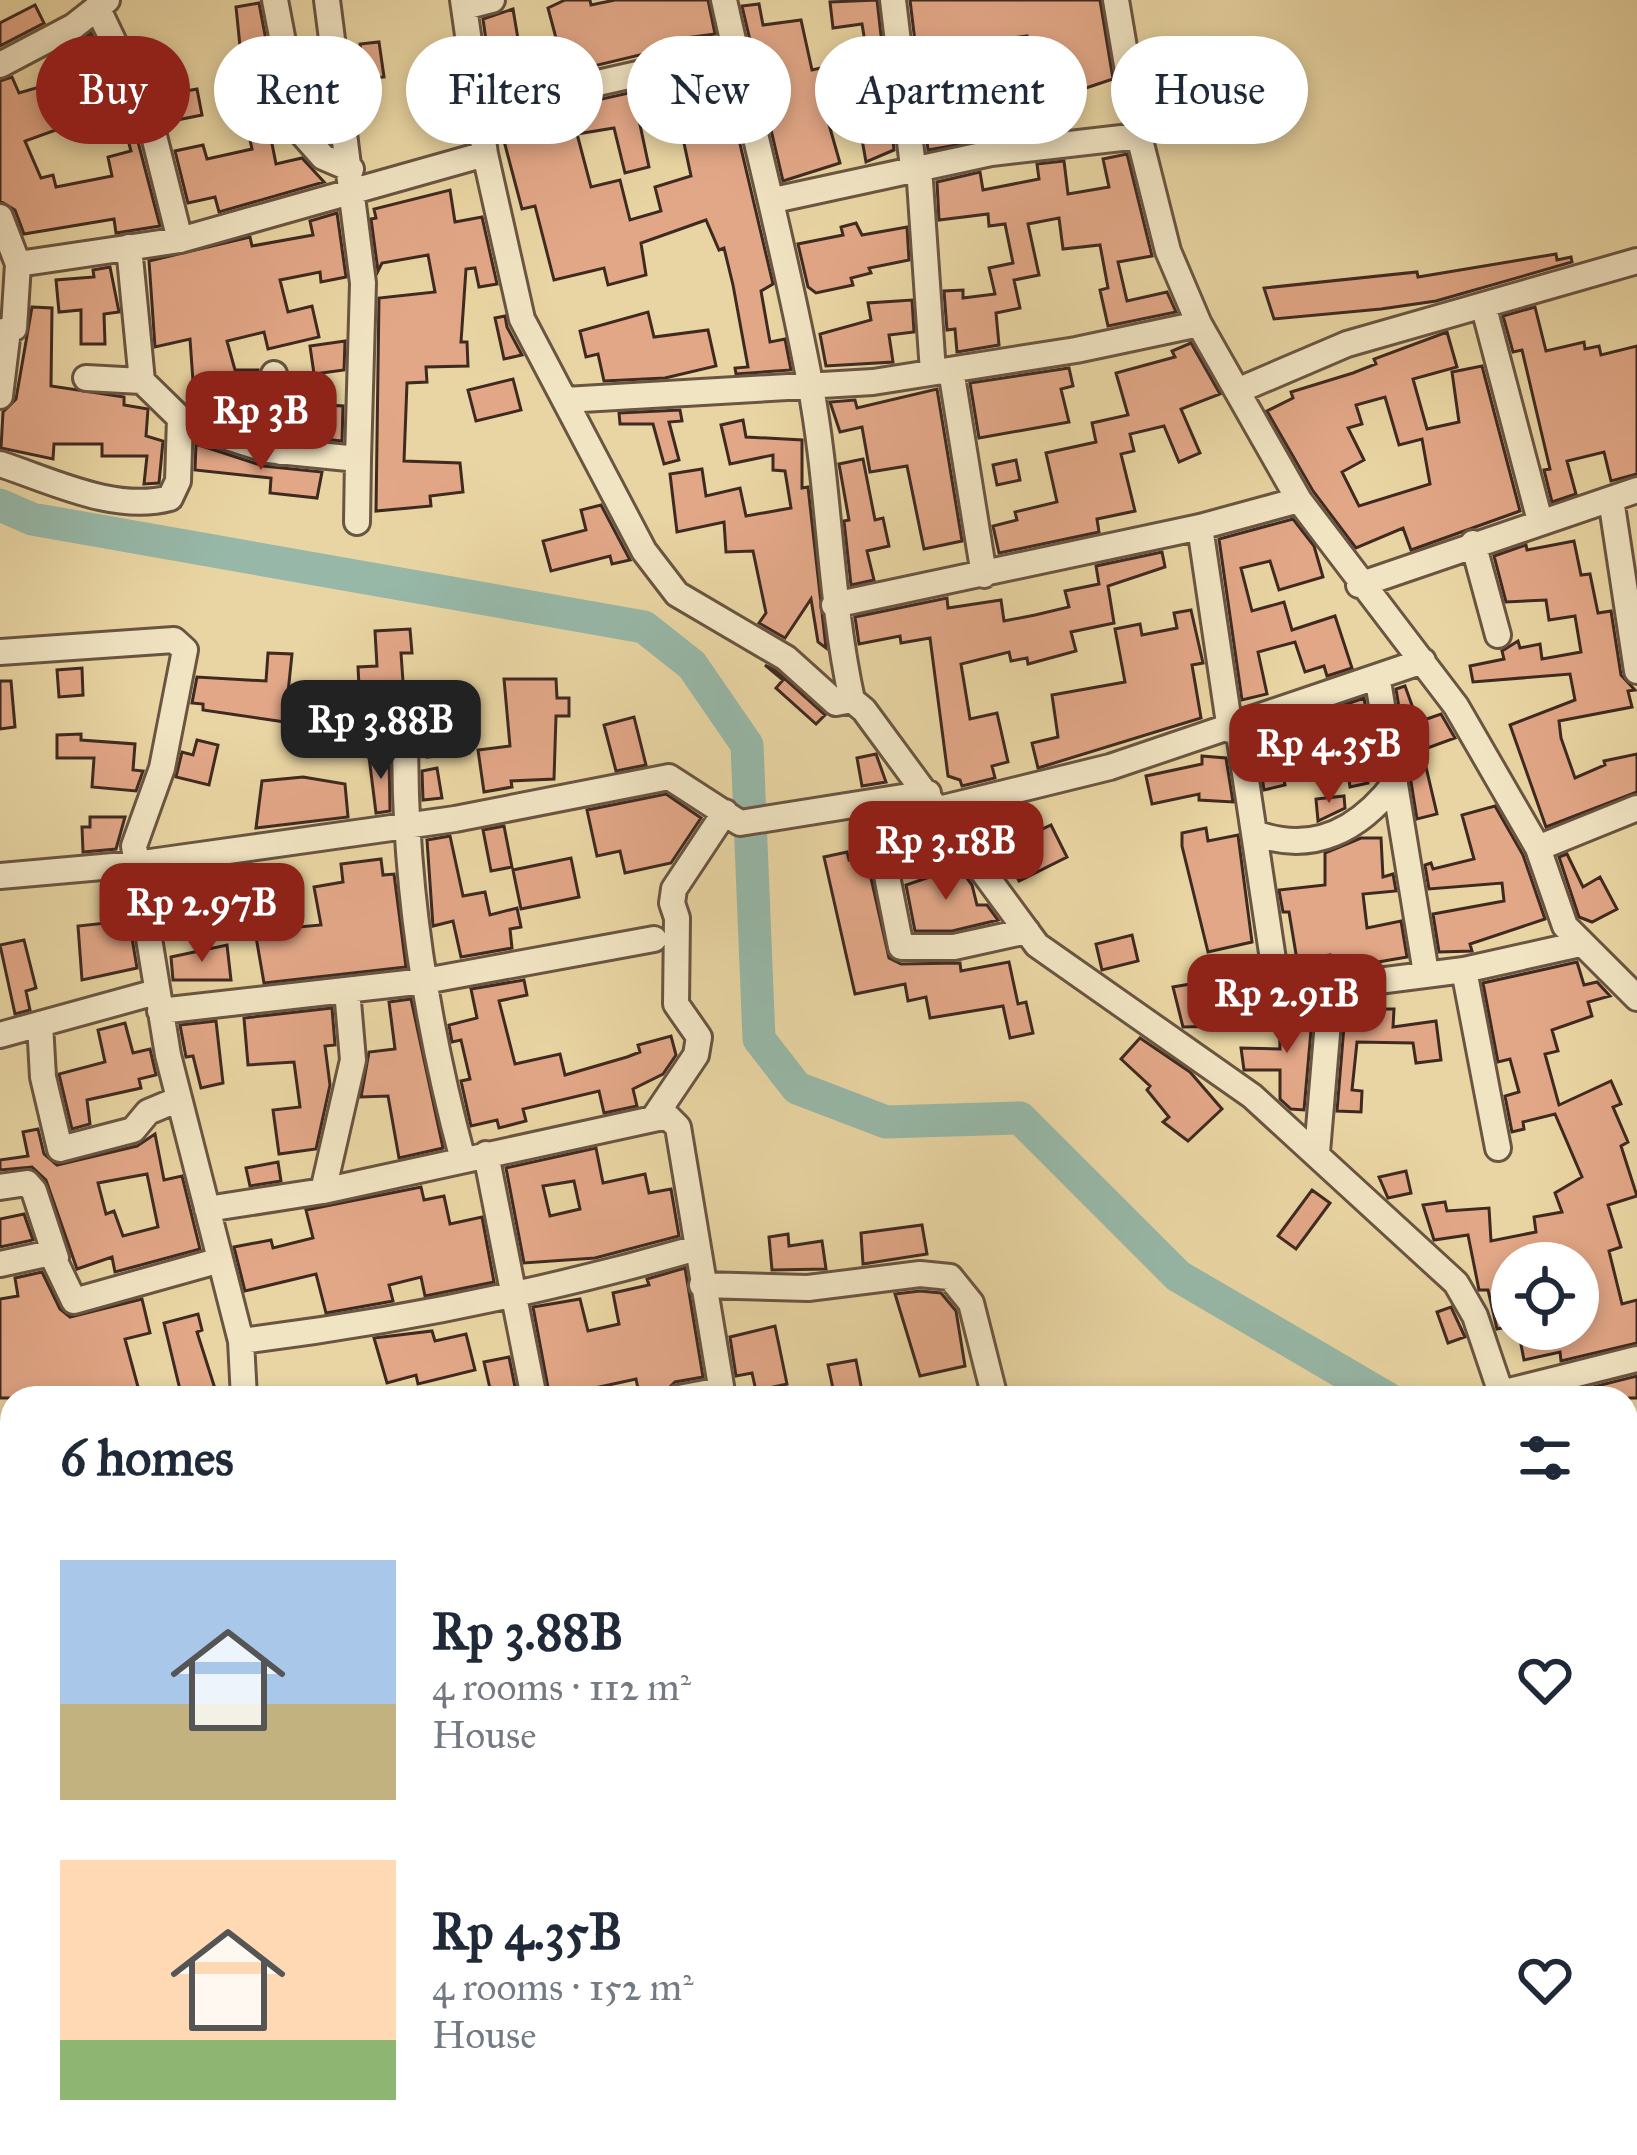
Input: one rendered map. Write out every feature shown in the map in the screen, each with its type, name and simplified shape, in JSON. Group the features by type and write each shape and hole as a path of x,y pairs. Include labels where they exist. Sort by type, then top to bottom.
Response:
{"street":[{"path":"69,0 74,26"},
{"path":"275,0 300,131 351,180"},
{"path":"326,0 363,283 357,522"},
{"path":"724,0 732,36"},
{"path":"893,0 942,371 984,575"},
{"path":"1116,0 1122,36"},
{"path":"476,2 479,36"},
{"path":"0,65 74,26 102,4 149,116 180,240"},
{"path":"774,200 991,153 1111,139"},
{"path":"485,144 522,319 575,399 644,551 677,594 786,658 836,703 848,701"},
{"path":"759,144 811,388 848,701 886,735 924,799 1054,960 1160,1028 1317,1152 1456,1283 1475,1316 1495,1386"},
{"path":"1141,144 1168,251 1199,324 1237,392 1300,500 1359,585 1456,706 1538,848 1555,906 1580,944 1637,998"},
{"path":"18,264 180,240 351,180 485,154"},
{"path":"0,217 18,264 19,315 4,331 0,396"},
{"path":"129,247 142,381 186,424 280,452 358,459"},
{"path":"1237,392 1348,344 1637,261"},
{"path":"1484,308 1540,520"},
{"path":"575,399 811,388 942,371 1199,324"},
{"path":"274,374 280,452"},
{"path":"86,378 142,381"},
{"path":"0,464 104,497 149,503 170,498 178,481 180,418"},
{"path":"1359,585 1473,542 1637,490"},
{"path":"1611,499 1637,666"},
{"path":"834,605 1200,527 1300,500"},
{"path":"1200,527 1256,832 1277,986 1285,992 1464,970 1580,944"},
{"path":"1473,542 1498,635"},
{"path":"0,652 174,640 183,645 184,663 162,767 136,827 136,864 178,1099 241,1341 243,1386"},
{"path":"0,876 136,864 406,825 669,777 742,820 1019,793 1234,729 1423,661"},
{"path":"1378,681 1426,973"},
{"path":"406,712 406,825 434,1052 474,1157 531,1386"},
{"path":"1256,832 1274,840 1345,831 1365,820 1394,783"},
{"path":"873,806 901,947 954,947 1027,931"},
{"path":"1538,848 1637,808"},
{"path":"655,1116 697,1055 699,1037 676,1004 674,889 742,820"},
{"path":"0,1035 158,1001 425,981 653,939"},
{"path":"1464,970 1498,1148"},
{"path":"1317,1152 1331,987"},
{"path":"323,1191 353,1060 347,990"},
{"path":"40,1024 43,1077 60,1149 133,1130 148,1112 178,1099"},
{"path":"207,1209 323,1191 655,1116 671,1118 678,1127 721,1386"},
{"path":"0,1187 28,1183 34,1191 74,1301 217,1261"},
{"path":"241,1341 373,1325 697,1247"},
{"path":"0,1264 46,1252 56,1258"},
{"path":"702,1285 808,1288 920,1274 950,1277 971,1303 992,1386"},
{"path":"1532,1386 1637,1358"}],"building":[{"path":"565,0 590,0 591,5 615,0 708,0 715,34 627,36 627,58 603,64 603,36 555,36 548,8"},
{"path":"877,0 881,36 864,36 862,24 833,28 830,2"},
{"path":"910,0 1100,0 1111,80 1087,88 1087,36 914,36"},
{"path":"259,3 265,36 239,36 236,7"},
{"path":"759,4 763,25 801,20 812,70 815,144 835,144 840,163 783,181 774,144 791,144 791,36 749,36 742,6"},
{"path":"35,5 44,23 0,46 0,23"},
{"path":"513,9 518,36 485,36 483,19"},
{"path":"12,77 19,93 36,88 36,137 25,141 41,178 53,175 56,187 112,176 108,157 131,151 129,144 139,144 160,226 116,233 114,219 24,234 15,210 0,201 0,81"},
{"path":"197,89 202,115 190,117 190,90"},
{"path":"627,93 627,144 644,144 649,167 625,173 614,128 603,130 603,99"},
{"path":"251,144 272,144 276,164 302,158 324,182 219,212 215,197 188,203 175,151 203,145 207,159 252,149"},
{"path":"505,144 580,144 591,187 620,180 630,220 661,211 655,187 691,176 684,144 740,144 773,284 761,291 770,342 785,339 791,370 736,374 735,368 748,367 733,285 724,248 719,250 706,220 641,243 646,275 608,285 604,268 554,280 535,206 522,209"},
{"path":"863,144 893,144 894,150 866,162"},
{"path":"927,144 962,144 928,150"},
{"path":"1127,154 1152,256 1118,262 1127,301 1167,292 1176,312 1108,326 1100,290 1108,288 1100,245 1063,249 1059,218 1028,224 1039,275 1014,280 1020,308 996,313 999,345 957,352 955,329 947,330 944,291 963,290 963,298 995,294 989,268 1013,263 1005,224 989,226 988,214 939,220 937,182 980,172 983,190 1039,179 1037,164 1064,161 1068,194 1109,187 1103,159"},
{"path":"450,190 455,222 482,217 497,284 479,287 475,268 466,269 461,342 467,342 468,366 426,367 427,382 407,383 404,461 460,463 463,492 430,496 431,506 376,511 379,298 435,292 428,255 382,263 378,271 371,219 376,218 374,209"},
{"path":"337,213 346,277 321,282 320,272 280,280 288,312 312,306 319,337 268,349 264,332 227,341 235,370 258,370 261,417 220,417 195,409 190,339 155,347 149,261 250,237 252,246 313,235 310,221"},
{"path":"856,223 862,235 907,227 909,260 869,268 871,273 851,278 853,285 816,293 808,287 798,244 843,235 841,227"},
{"path":"1556,254 1557,260 1571,257 1572,262 1436,301 1381,309 1274,319 1264,288 1417,272 1418,277"},
{"path":"110,267 119,312 104,314 105,344 81,344 81,310 59,312 56,280 94,277 93,270"},
{"path":"912,300 914,332 889,335 893,362 826,366 820,334 871,320 868,303"},
{"path":"32,307 52,308 51,386 124,397 124,405 148,409 146,436 163,441 159,483 144,484 147,456 102,456 102,444 54,444 53,459 1,448 3,412 16,399"},
{"path":"1535,307 1546,351 1584,342 1585,349 1599,346 1601,355 1637,346 1637,474 1611,481 1604,452 1567,461 1576,494 1552,502 1544,470 1550,469 1522,350 1513,352 1503,316"},
{"path":"648,312 654,337 708,330 716,366 665,378 604,381 598,354 586,357 580,331"},
{"path":"505,316 522,355 504,359 495,318"},
{"path":"1447,332 1457,367 1413,379 1427,429 1459,422 1452,372 1482,366 1520,511 1411,550 1403,528 1356,548 1313,491 1267,411 1293,398 1291,392 1376,364 1374,359","holes":["1385,397 1399,445 1422,439 1430,484 1359,506 1342,472 1364,460 1348,428 1362,424 1356,405"]},
{"path":"345,341 344,370 314,374 310,346"},
{"path":"1191,343 1220,394 1181,409 1200,453 1179,462 1164,426 1130,434 1134,451 1121,454 1135,511 1097,519 1099,532 999,553 993,526 1017,520 1015,512 1057,502 1046,453 1096,442 1092,423 1128,415 1116,373 1175,357 1172,351"},
{"path":"1069,368 1073,386 1061,389 1069,422 979,438 970,383"},
{"path":"513,379 521,410 476,421 468,390"},
{"path":"937,389 962,541 924,549 907,466 870,472 862,427 840,432 830,402 855,400 857,408"},
{"path":"326,405 343,406 342,441 295,436 296,416 325,418"},
{"path":"680,410 682,421 669,422 679,460 664,464 653,424 620,424 619,413"},
{"path":"743,420 746,437 802,440 802,488 808,487 826,648 818,642 811,599 785,638 759,623 766,613 753,551 726,552 724,522 677,532 670,474 702,469 706,496 740,488 746,516 791,508 785,471 773,470 773,455 730,464 721,425"},
{"path":"196,444 263,466 322,472 317,498 270,493 271,478 195,470"},
{"path":"863,459 875,520 883,518 889,546 867,551 874,580 851,585 844,521 849,520 839,464"},
{"path":"1016,460 1020,480 997,485 993,465"},
{"path":"601,505 630,560 612,564 610,556 551,571 543,541 586,530 581,510"},
{"path":"1293,519 1314,546 1323,577 1279,590 1270,561 1241,568 1252,611 1284,602 1292,630 1335,616 1352,668 1327,676 1324,666 1305,672 1295,642 1258,652 1267,694 1242,700 1219,539"},
{"path":"1574,541 1581,575 1590,574 1598,613 1611,611 1621,675 1635,690 1628,691 1632,707 1559,721 1561,738 1575,778 1605,765 1604,761 1637,754 1637,792 1546,827 1510,725 1575,700 1570,674 1473,682 1470,666 1504,659 1502,651 1518,641 1520,648 1540,644 1542,659 1581,652 1575,616 1549,620 1546,600 1506,602 1494,556 1526,545 1527,550"},
{"path":"1162,552 1165,567 1108,586 1114,623 1071,632 1076,651 1028,664 1027,658 1011,661 1009,652 961,664 970,719 997,713 1008,762 992,766 995,778 962,786 960,780 948,776 930,638 901,643 900,636 859,644 855,617 947,598 948,608 1001,600 1004,621 1035,615 1069,607 1065,591 1099,584 1096,566"},
{"path":"1191,610 1203,663 1192,665 1201,718 1038,768 1032,743 1058,737 1052,695 1125,682 1115,629 1140,624 1142,635 1177,628 1174,613"},
{"path":"410,629 412,653 401,653 404,696 391,705 389,732 383,733 380,713 373,715 367,686 359,686 358,667 377,666 375,631"},
{"path":"268,653 292,654 285,722 203,710 203,704 192,703 197,677 266,681"},
{"path":"765,665 776,671 825,715 816,724 776,688 783,680"},
{"path":"82,668 83,695 59,697 57,670"},
{"path":"504,679 556,679 557,698 569,698 569,716 556,716 554,779 511,781 512,787 484,792 478,750 510,746"},
{"path":"0,681 11,681 15,727 0,729"},
{"path":"1405,686 1418,722 1441,714 1455,738 1422,750 1437,814 1417,819 1396,689"},
{"path":"1364,698 1371,741 1361,743 1368,783 1350,787 1346,758 1312,764 1303,719"},
{"path":"465,706 469,753 427,757 422,710"},
{"path":"634,717 646,765 616,771 604,725"},
{"path":"1273,730 1285,785 1264,790 1256,735"},
{"path":"81,734 81,740 135,744 133,770 143,771 136,791 92,787 94,758 57,758 57,735"},
{"path":"197,740 218,745 209,785 176,777 182,752 193,755"},
{"path":"876,754 886,782 862,786 857,758"},
{"path":"389,755 390,811 376,813 369,757"},
{"path":"1202,756 1226,758 1233,802 1199,800 1199,794 1152,804 1146,776 1202,764"},
{"path":"437,768 442,798 423,800 422,771"},
{"path":"303,777 345,784 348,817 256,828 262,781"},
{"path":"666,794 701,818 671,863 625,873 620,851 597,856 587,810"},
{"path":"1344,796 1345,808 1318,821 1316,799"},
{"path":"1019,806 1022,813 1027,810 1038,831 1051,825 1067,857 1019,881 1001,847 991,852 977,824 981,816"},
{"path":"1495,806 1523,855 1545,919 1470,944 1472,951 1439,952 1433,914 1504,901 1502,883 1429,889 1425,865 1431,863 1433,869 1474,859 1462,815"},
{"path":"90,817 125,817 116,849 83,852 82,827 90,827"},
{"path":"504,826 512,867 491,871 483,830"},
{"path":"1206,828 1208,841 1238,835 1252,942 1208,952 1182,846 1182,833"},
{"path":"450,836 463,896 485,892 490,915 517,908 521,927 510,929 512,948 461,957 453,921 433,926 427,840"},
{"path":"1361,838 1381,838 1383,877 1393,874 1396,891 1363,894 1367,928 1401,921 1407,957 1332,970 1330,955 1297,960 1289,912 1283,912 1279,890 1325,885 1325,853"},
{"path":"847,852 849,860 866,856 889,958 901,964 960,963 961,971 1009,962 1018,1004 1026,1002 1033,1033 1010,1038 1003,1006 930,1018 926,997 908,1001 905,984 855,994 824,857"},
{"path":"1567,854 1583,887 1600,877 1617,909 1592,922 1579,917 1559,857"},
{"path":"571,858 579,897 521,909 513,870"},
{"path":"381,859 383,875 394,874 406,967 264,983 255,931 321,925 314,887 343,882 341,864"},
{"path":"959,867 972,885 977,905 987,905 998,920 952,931 915,931 906,885"},
{"path":"124,914 128,914 137,968 82,980 78,926 125,921"},
{"path":"1132,935 1138,961 1102,970 1096,944"},
{"path":"24,940 36,988 26,991 30,1010 15,1014 0,945"},
{"path":"227,945 231,980 173,980 171,957"},
{"path":"1577,962 1584,985 1597,982 1610,996 1588,1002 1592,1016 1552,1030 1558,1051 1545,1054 1559,1105 1611,1081 1621,1104 1613,1107 1628,1142 1621,1146 1637,1196 1608,1205 1621,1247 1609,1251 1622,1304 1637,1300 1637,1343 1561,1361 1560,1352 1524,1360 1522,1350 1599,1350 1599,1242 1491,1242 1491,1303 1488,1290 1479,1290 1468,1235 1434,1240 1423,1205 1445,1202 1447,1211 1489,1208 1491,1241 1536,1232 1534,1217 1562,1212 1555,1193 1582,1177 1555,1114 1523,1122 1524,1129 1512,1132 1505,1096 1519,1092 1510,1059 1498,1062 1483,983"},
{"path":"524,980 527,995 499,1001 515,1064 560,1054 565,1075 627,1057 640,1052 638,1045 671,1036 676,1055 663,1074 633,1089 637,1106 604,1113 599,1091 523,1109 526,1121 499,1128 497,1120 471,1126 461,1081 470,1079 461,1040 452,1042 449,1025 477,1018 471,989"},
{"path":"1213,980 1222,1026 1183,1027 1173,987"},
{"path":"411,999 443,1148 399,1158 388,1096 361,1097 369,1052 395,1049 389,1002"},
{"path":"1358,1000 1358,1009 1394,1009 1393,1027 1436,1021 1441,1060 1416,1063 1413,1043 1357,1042 1352,1090 1362,1091 1361,1112 1337,1111 1346,1002"},
{"path":"332,1008 335,1045 325,1046 330,1085 316,1149 279,1154 273,1110 300,1107 294,1062 248,1065 244,1018"},
{"path":"1313,1008 1304,1110 1291,1109 1280,1099 1280,1070 1244,1070 1241,1048 1280,1049 1279,1009"},
{"path":"216,1021 223,1083 201,1088 193,1056 186,1057 180,1025"},
{"path":"125,1023 133,1053 150,1049 156,1075 139,1079 141,1088 87,1100 90,1124 72,1129 59,1074 105,1062 98,1030"},
{"path":"1140,1038 1190,1072 1222,1109 1188,1141 1163,1122 1169,1117 1147,1090 1150,1086 1121,1059"},
{"path":"38,1129 44,1154 57,1165 137,1146 155,1134 164,1180 182,1176 200,1249 115,1272 112,1257 77,1269 46,1180 32,1167 0,1170 0,1160 28,1156 23,1132","holes":["147,1174 158,1227 123,1236 114,1211 106,1214 98,1183"]},
{"path":"596,1148 603,1183 645,1174 649,1193 671,1189 679,1236 595,1258 524,1263 506,1168","holes":["574,1181 580,1209 550,1216 543,1186"]},
{"path":"278,1162 281,1181 250,1186 246,1168"},
{"path":"1406,1171 1411,1193 1388,1198 1379,1177"},
{"path":"421,1187 424,1200 444,1196 450,1224 482,1217 494,1282 425,1296 421,1277 389,1285 393,1301 326,1313 316,1274 245,1291 234,1247 271,1240 273,1248 313,1238 306,1210"},
{"path":"1312,1190 1330,1203 1296,1249 1278,1236"},
{"path":"24,1214 33,1240 0,1247 0,1219"},
{"path":"922,1225 927,1254 863,1264 861,1233"},
{"path":"788,1234 789,1246 822,1241 826,1269 772,1270 769,1237"},
{"path":"685,1268 703,1377 671,1386 637,1386 636,1379 604,1386 548,1386 533,1307 580,1299 588,1331 619,1324 613,1293 649,1285 647,1279"},
{"path":"42,1272 60,1309 70,1317 142,1299 150,1333 125,1339 138,1386 0,1386 0,1299 18,1296 15,1278"},
{"path":"941,1293 956,1311 965,1366 920,1376 895,1294"},
{"path":"1451,1307 1465,1337 1448,1343 1437,1312"},
{"path":"198,1314 202,1330 197,1332 214,1386 179,1386 164,1323"},
{"path":"775,1326 787,1384 755,1386 752,1373 736,1376 730,1337"},
{"path":"432,1331 435,1341 466,1334 475,1370 418,1384 416,1375 387,1383 374,1338"},
{"path":"509,1357 515,1386 489,1386 484,1362"},
{"path":"856,1360 861,1386 832,1386 828,1365"},
{"path":"1637,1376 1637,1386 1597,1386"}],"waterway":[{"path":"0,505 32,519 644,627 692,665 747,745 759,1039 797,1088 886,1122 1020,1118 1178,1276 1366,1386"}]}
